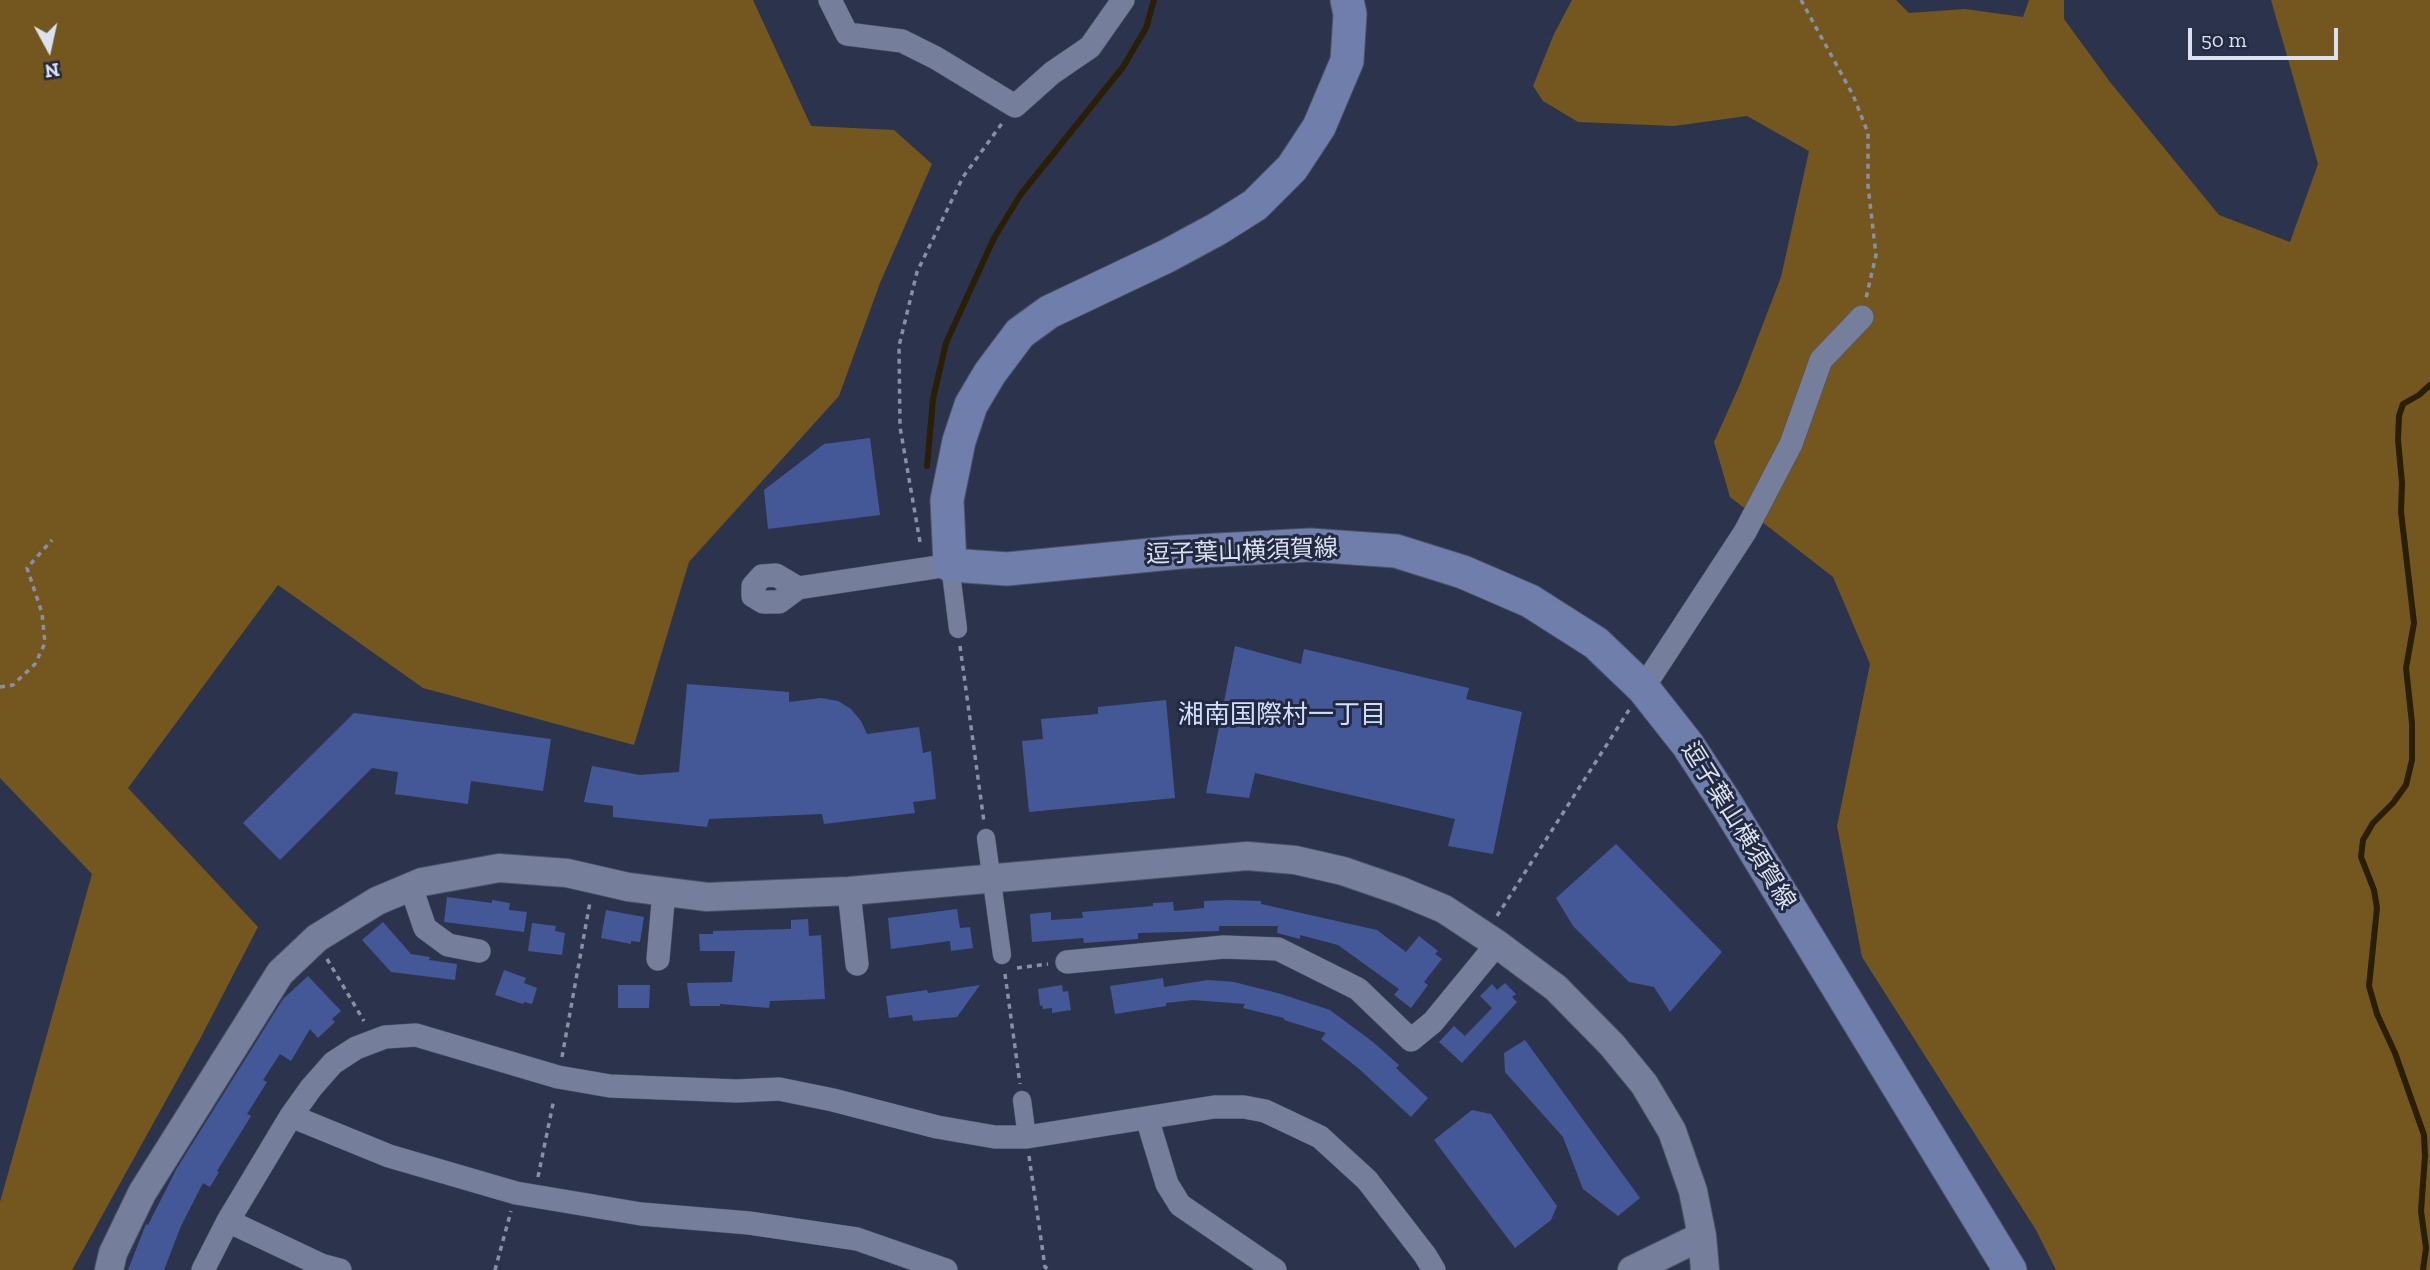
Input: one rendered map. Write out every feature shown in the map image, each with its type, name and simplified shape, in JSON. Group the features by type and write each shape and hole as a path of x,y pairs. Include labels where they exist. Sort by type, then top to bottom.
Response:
{"main road":[{"path":"937,566 959,441 971,405 990,373 1020,333 1049,312 1217,229 1255,205 1292,168 1319,127 1347,61 1350,14 1347,0"},
{"name":"逗子葉山横須賀線","path":"937,566 1007,569 1181,552 1310,545 1396,551 1463,572 1530,601 1596,643 1643,688 1688,745 2010,1270"}],"street":[{"path":"830,0 847,34 902,41 936,58 1015,106 1052,73 1090,47 1123,0"},
{"path":"1643,688 1745,532 1791,444 1821,360 1862,317"},
{"path":"798,588 937,566 958,629"},
{"path":"986,838 1003,962"},
{"path":"109,1270 113,1253 142,1193 280,973 317,938 377,901 422,882 499,868 567,873 628,887 707,897 849,891 1247,856 1295,860 1343,870 1444,909 1556,988 1612,1045 1644,1084 1672,1131 1693,1191 1702,1236 1705,1270"},
{"path":"411,887 425,928 448,945 479,951"},
{"path":"658,960 664,891"},
{"path":"849,891 857,964"},
{"path":"1067,962 1224,947 1278,949 1358,989 1411,1040 1433,1022 1491,940"},
{"path":"203,1270 228,1221 291,1116 311,1088 334,1063 356,1048 385,1037 416,1035 558,1077 610,1086 737,1091 779,1089 937,1127 995,1137 1027,1136 1214,1107 1244,1107 1265,1111 1320,1137 1367,1180 1426,1255 1434,1270"},
{"path":"1022,1100 1027,1136"},
{"path":"291,1116 389,1156 525,1194 641,1214 749,1223 857,1238 946,1270"},
{"path":"1147,1118 1167,1184 1180,1205 1275,1270"},
{"path":"228,1221 321,1265 340,1270"},
{"path":"1632,1270 1702,1236"}],"path":[{"path":"1801,0 1853,95 1868,133 1868,186 1875,256 1862,317"},
{"path":"937,566 900,427 899,346 917,272 962,177 1015,106"},
{"path":"0,687 13,685 35,664 45,643 42,613 26,568 52,540"},
{"path":"958,629 986,838"},
{"path":"1491,940 1643,688"},
{"path":"495,1270 525,1194 558,1077 594,880"},
{"path":"317,938 318,945 367,1025 373,1042"},
{"path":"1022,1100 1003,962 1067,962"},
{"path":"1027,1136 1047,1269 1039,1270"}],"shaded area":[{"path":"0,0 753,0 811,126 894,130 932,164 880,283 839,396 689,562 634,745 423,688 278,585 128,788 258,927 200,1039 72,1270 0,1270 0,1202 92,874 0,778"},
{"path":"1572,0 1896,0 1909,13 1965,9 2023,17 2029,0 2064,0 2064,19 2110,82 2219,215 2290,242 2318,164 2271,0 2430,0 2430,1270 2056,1270 2036,1230 1862,957 1837,826 1870,664 1833,577 1730,497 1714,442 1740,384 1781,277 1809,151 1747,116 1674,126 1578,122 1543,101 1533,86 1554,34"}],"building":[{"path":"870,438 880,515 768,529 764,490 824,444"},
{"path":"1235,646 1301,664 1304,649 1469,688 1466,699 1522,712 1493,854 1448,846 1455,819 1255,773 1249,798 1206,793"},
{"path":"687,684 789,692 789,702 821,698 838,701 851,709 867,734 919,727 923,753 931,751 936,799 913,802 915,813 824,824 822,814 709,819 707,827 613,817 613,806 584,802 592,766 640,775 679,772"},
{"path":"1166,700 1175,798 1029,812 1022,741 1043,739 1041,719 1098,714 1098,707"},
{"path":"354,713 551,739 543,791 471,781 468,804 395,794 398,772 372,768 280,860 243,823"},
{"path":"1616,844 1722,952 1670,1012 1654,987 1629,982 1573,926 1556,898"},
{"path":"447,897 510,903 509,910 527,912 524,932 444,922"},
{"path":"1204,901 1261,901 1261,904 1377,930 1406,952 1419,936 1438,951 1435,954 1442,959 1424,982 1428,985 1411,1008 1394,995 1399,989 1338,945 1300,935 1300,939 1277,933 1278,926 1219,926 1219,931 1138,933 1138,939 1084,943 1083,938 1032,942 1030,914 1051,912 1051,920 1083,918 1082,912 1153,906 1153,903 1173,902 1174,911 1204,908"},
{"path":"957,909 960,928 970,927 973,948 951,951 950,941 891,949 888,918"},
{"path":"606,910 644,917 640,942 631,941 631,944 601,938"},
{"path":"808,919 809,936 821,935 825,999 770,1001 769,1008 720,1004 690,1006 687,983 732,982 735,951 700,951 699,934 713,934 713,931 791,929 791,920"},
{"path":"383,922 411,954 457,964 455,980 391,972 362,940"},
{"path":"532,923 556,926 555,931 565,933 562,955 528,951"},
{"path":"504,970 526,978 524,983 537,988 532,1004 523,1004 495,995"},
{"path":"308,976 341,1011 332,1019 335,1022 318,1038 310,1029 291,1061 280,1054 263,1080 267,1082 247,1114 251,1116 217,1171 219,1172 210,1187 203,1183 181,1226 164,1270 128,1270 146,1224 148,1225 177,1168 283,999"},
{"path":"1163,978 1164,987 1208,980 1234,982 1330,1010 1399,1065 1396,1068 1428,1098 1411,1117 1358,1068 1321,1039 1326,1033 1284,1018 1243,1008 1245,1004 1193,1000 1115,1014 1110,986"},
{"path":"1505,983 1516,994 1512,997 1517,1002 1462,1063 1439,1042 1454,1026 1465,1036 1492,1008 1480,996 1492,984 1497,990"},
{"path":"618,985 650,985 649,1008 618,1008"},
{"path":"980,985 957,1017 913,1021 912,1015 889,1018 886,996"},
{"path":"1062,985 1063,992 1068,991 1071,1010 1052,1013 1052,1008 1043,1009 1042,1005 1040,1006 1038,989"},
{"path":"1525,1040 1640,1198 1618,1216 1583,1189 1563,1137 1505,1072 1504,1053"},
{"path":"1472,1110 1491,1114 1557,1206 1551,1220 1515,1248 1434,1140"}],"waterway":[{"path":"927,466 933,399 946,343 994,238 1021,194 1123,67 1146,28 1154,0"},
{"path":"2423,1270 2426,1248 2421,1211 2424,1135 2395,1053 2377,1014 2369,986 2377,908 2374,890 2361,857 2363,840 2373,823 2406,785 2412,760 2412,723 2406,668 2414,623 2401,512 2399,416 2403,404 2430,385"}],"district":[{"name":"湘南国際村一丁目","path":"1282,716"}]}
